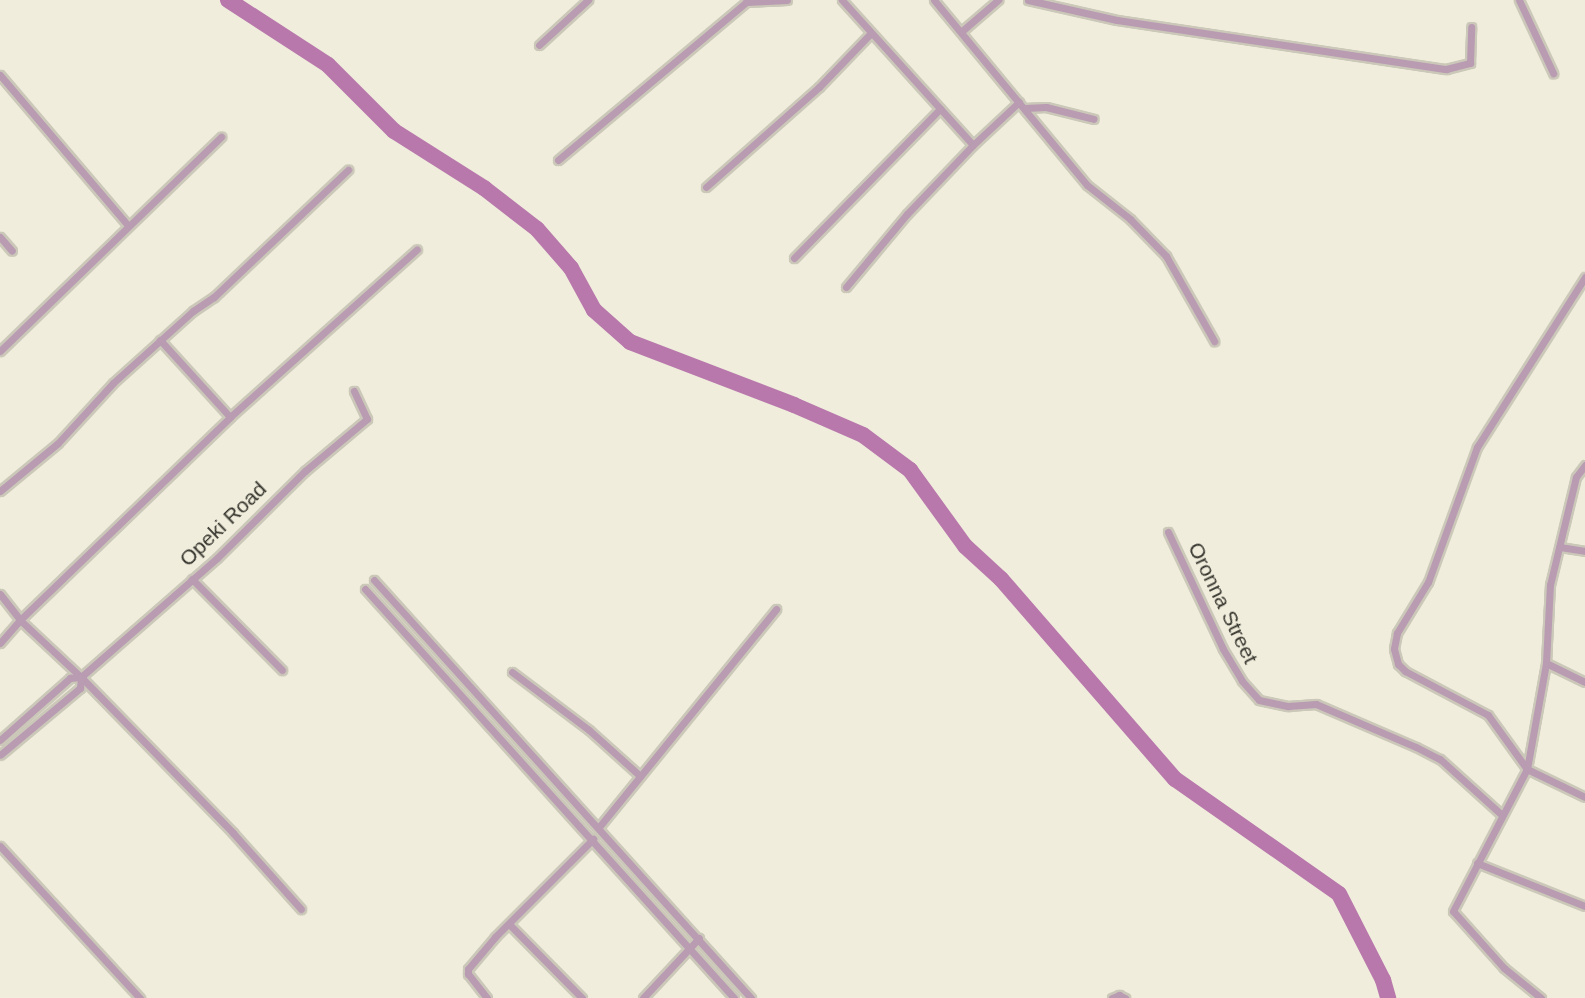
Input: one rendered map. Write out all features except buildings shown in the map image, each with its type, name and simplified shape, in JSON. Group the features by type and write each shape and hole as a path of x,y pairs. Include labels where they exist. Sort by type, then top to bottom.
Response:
{"street":[{"path":"539,45 589,0"},
{"path":"558,160 745,1 787,0"},
{"path":"842,0 973,145"},
{"path":"934,0 1087,185 1130,219 1166,256 1214,341"},
{"path":"962,31 998,0"},
{"path":"1028,0 1117,20 1447,69 1470,64 1471,27"},
{"path":"1519,0 1553,73"},
{"path":"706,187 818,87 871,33"},
{"path":"0,75 127,224"},
{"path":"846,287 907,214 973,145 1023,105 1046,107 1094,119"},
{"path":"794,257 940,109"},
{"path":"0,351 127,224 221,137"},
{"path":"0,491 58,443 102,394 160,340 214,297 348,170"},
{"path":"0,237 12,251"},
{"path":"0,643 20,620 230,416 417,249"},
{"path":"1585,278 1477,447 1428,582 1397,633 1394,649 1398,664 1405,671 1488,715 1527,769 1585,797"},
{"path":"160,340 230,416"},
{"name":"Opeki Road","path":"0,740 71,678 81,677 192,579 305,471 367,419 354,391"},
{"path":"1541,998 1504,968 1453,911 1527,769 1546,663 1550,585 1576,477 1585,465"},
{"name":"Oronna Street","path":"1168,532 1223,649 1242,681 1259,700 1288,706 1316,704 1404,741 1440,759 1502,815"},
{"path":"1560,547 1585,551"},
{"path":"192,579 282,670"},
{"path":"374,580 751,998"},
{"path":"365,589 734,998"},
{"path":"0,594 20,620 81,677 233,833 301,909"},
{"path":"599,827 776,609"},
{"path":"1546,663 1585,682"},
{"path":"512,672 589,730 640,776"},
{"name":"Opeki Road","path":"0,755 80,688 81,677"},
{"path":"17,725 23,734"},
{"path":"487,998 468,969 593,839"},
{"path":"0,846 140,998"},
{"path":"1477,863 1585,906"},
{"path":"509,924 582,998"},
{"path":"643,998 699,938"},
{"path":"1112,998 1119,995 1125,998"}],"waterway":[{"path":"228,0 328,65 394,131 484,188 537,229 571,268 594,310 630,342 794,405 863,435 910,470 965,546 1001,579 1175,779 1339,894 1383,980 1388,998"}]}
